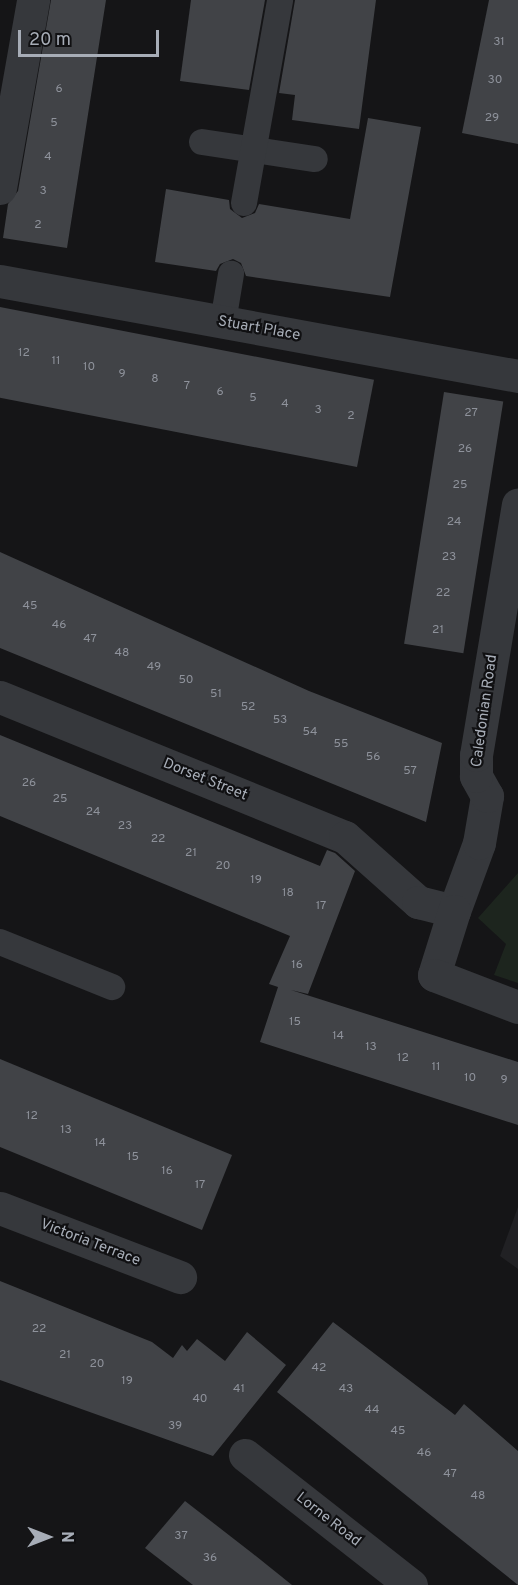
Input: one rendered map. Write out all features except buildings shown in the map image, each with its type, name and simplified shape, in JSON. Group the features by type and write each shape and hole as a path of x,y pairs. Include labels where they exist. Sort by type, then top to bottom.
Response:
{"street":[{"path":"0,188 33,0"},
{"name":"Stuart Place","path":"0,281 518,376"},
{"name":"Caledonian Road","path":"518,505 476,755 476,776 487,796 479,843 434,975 518,1007"},
{"name":"Dorset Street","path":"0,697 345,837 396,886 418,902 454,911"},
{"name":"Victoria Terrace","path":"0,1208 180,1277"},
{"name":"Lorne Road","path":"246,1455 411,1585"}],"lane":[{"path":"244,203 280,0"},
{"path":"202,142 315,159"},
{"path":"223,322 231,274"},
{"path":"0,942 112,987"}],"shaded area":[{"path":"518,873 518,983 494,975 506,944 478,918"},
{"path":"518,1207 518,1269 500,1256"}]}
